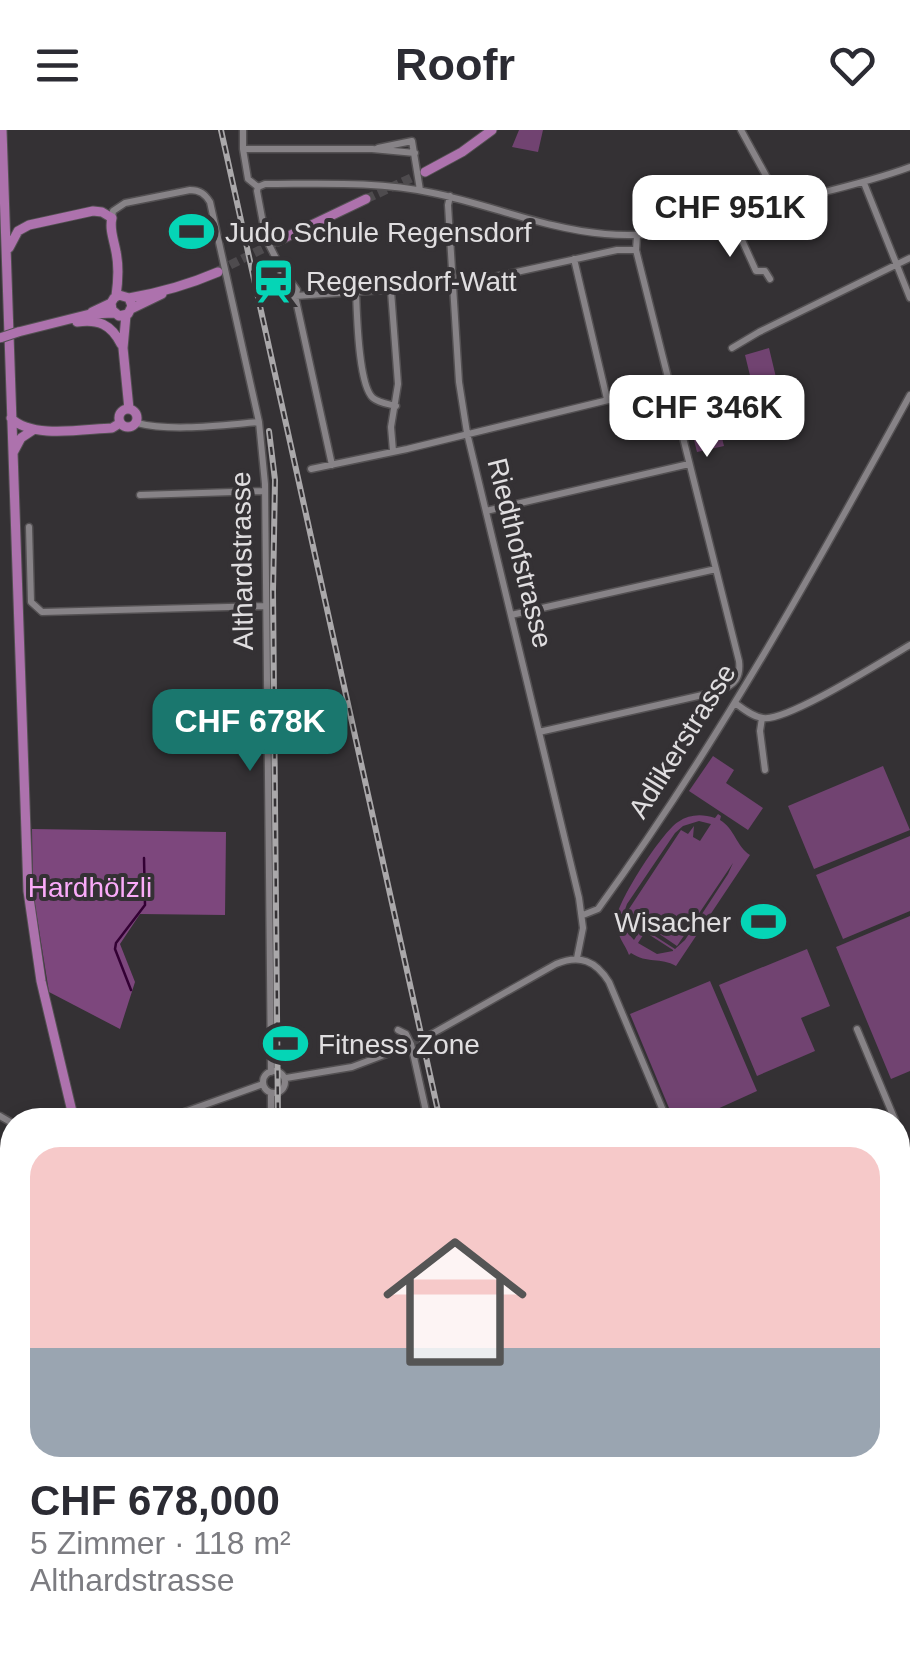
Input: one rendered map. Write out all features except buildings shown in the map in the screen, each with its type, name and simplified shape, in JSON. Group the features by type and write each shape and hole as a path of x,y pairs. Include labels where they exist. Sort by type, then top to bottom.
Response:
{"main road":[{"path":"2,130 28,891 41,981 71,1108"},
{"path":"425,172 492,130"},
{"path":"278,241 366,199"},
{"path":"4,247 29,225 93,211 116,222 130,409"},
{"path":"3,214 29,225"},
{"path":"0,338 121,306 218,272"},
{"path":"54,322 102,323 123,344"},
{"path":"130,409 137,414 137,423 124,427 120,414 130,409"},
{"path":"11,418 34,430 112,428 120,423"},
{"path":"12,454 21,438 34,430"}],"street":[{"path":"242,130 248,179 258,187"},
{"path":"741,130 781,203"},
{"path":"243,149 372,149 412,141 420,190"},
{"path":"258,187 341,184 420,190 532,220 604,234 637,235 665,234 910,167"},
{"path":"864,182 910,298"},
{"path":"258,187 266,239 281,268 285,297 290,298 453,286 617,250 636,250"},
{"name":"Althardstrasse","path":"112,218 118,206 190,190 207,196 259,422 265,491 271,1072"},
{"name":"Riedthofstrasse","path":"450,196 453,286 467,433 582,914"},
{"path":"730,216 756,271 765,271 770,279"},
{"path":"602,253 604,234"},
{"path":"539,732 720,691 739,677 739,661 636,250 637,235"},
{"path":"732,348 910,258"},
{"path":"574,260 608,400"},
{"path":"391,291 398,384 391,427 393,451"},
{"path":"356,292 367,389 378,401 396,406"},
{"path":"295,296 332,465"},
{"path":"312,469 670,385"},
{"name":"Adlikerstrasse","path":"582,914 598,909 616,886 735,704 910,395"},
{"path":"137,423 170,427 259,422"},
{"path":"485,511 689,464"},
{"path":"140,494 265,491"},
{"path":"29,527 31,602 42,612 265,606"},
{"path":"511,614 716,569"},
{"path":"735,704 762,718 787,712 910,645"},
{"path":"762,718 765,770"},
{"path":"577,958 582,914"},
{"path":"430,1035 556,964 577,958 594,964 609,982 662,1108"},
{"path":"858,1029 890,1108"},
{"path":"398,1030 406,1034 411,1044 425,1108"},
{"path":"286,1078 352,1067 405,1047"},
{"path":"195,1108 262,1084 271,1072 279,1070 286,1078"},
{"path":"272,1094 282,1088 286,1078"},
{"path":"262,1084 272,1094"},
{"path":"272,1094 272,1108"}],"shaded area":[{"path":"519,130 543,130 538,152 512,147"},
{"path":"769,348 779,390 755,396 745,355"},
{"path":"718,422 724,446 697,452 691,428"},
{"path":"713,756 734,770 726,783 763,808 748,830 689,791"},
{"path":"883,766 910,830 814,869 788,806"},
{"path":"696,816 721,816 720,820 750,855 676,966 629,955 616,921 623,899 641,869 678,822","holes":["699,821 711,824 700,841 693,837 694,826 688,834 681,830 627,912 677,946 733,863 728,874 675,949 627,915 624,920 641,929 634,940 624,929 623,915 627,904 675,833 683,826","645,932 673,950 673,951 657,954 638,943"]},
{"path":"910,836 910,911 843,939 816,875"},
{"path":"910,916 910,1071 891,1079 836,947"},
{"path":"807,949 830,1006 801,1018 815,1051 757,1076 719,985"},
{"path":"710,981 757,1091 719,1108 669,1108 630,1014"}],"green space":[{"name":"Hardhölzli","path":"32,829 226,832 225,915 140,914 120,944 135,982 120,1029 49,992 33,892"}],"waterway":[{"path":"131,990 115,949 145,905 144,858"}],"tunnel":[{"path":"366,199 422,173"},
{"path":"218,271 278,241"},
{"path":"406,1046 430,1035"}],"railway":[{"path":"221,130 437,1108"},
{"path":"269,431 275,480 278,1108"}],"place":[{"name":"Judo Schule Regensdorf","path":"192,232"},
{"name":"Regensdorf-Watt","path":"273,281"},
{"name":"Wisacher","path":"764,922"},
{"name":"Fitness Zone","path":"285,1044"}]}
